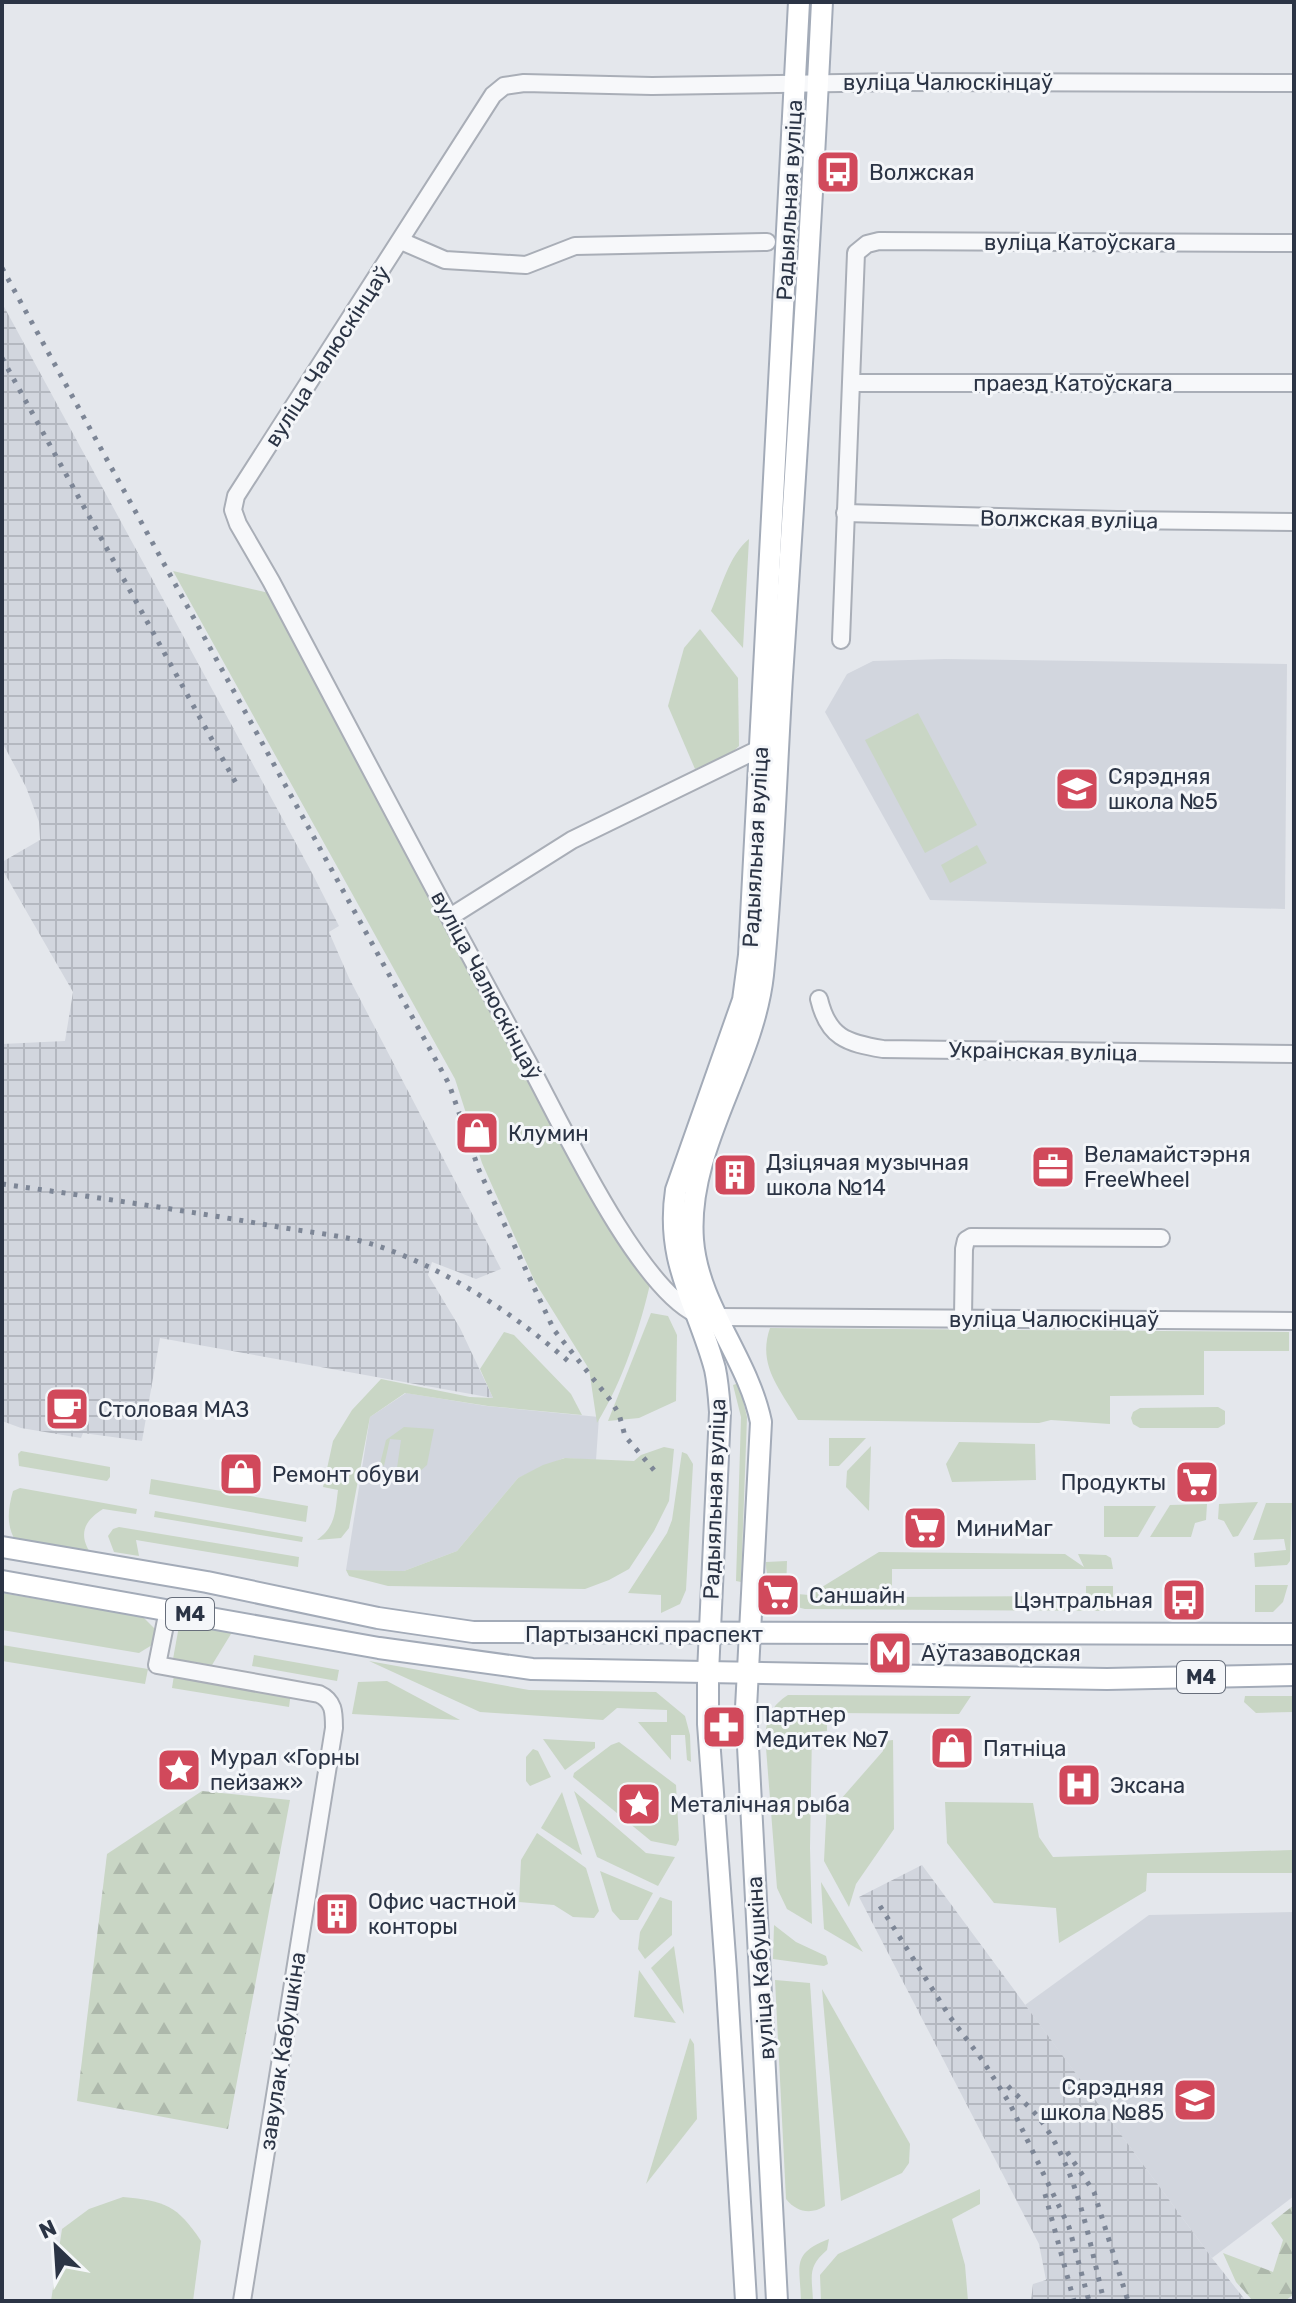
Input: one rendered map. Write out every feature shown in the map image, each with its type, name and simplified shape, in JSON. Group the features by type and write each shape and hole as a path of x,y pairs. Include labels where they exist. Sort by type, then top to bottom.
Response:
{"main road":[{"name":"Радыяльная вуліца","path":"708,1673 720,1412 715,1370 680,1272 673,1211 685,1161 743,1000 749,955 799,2"},
{"name":"Радыяльная вуліца","path":"750,1635 762,1455 761,1422 751,1385 706,1294 697,1264 692,1207 714,1131 760,1003 780,734 822,2"},
{"name":"Партызанскі праспект","path":"2,1547 207,1582 378,1618 473,1632 1294,1634"},
{"name":"Партызанскі праспект","path":"2,1581 379,1648 532,1669 1107,1679 1294,1675"},
{"path":"168,1610 169,1600 176,1591 207,1582"},
{"name":"вуліца Кабушкіна","path":"750,1635 747,1673 753,1873 762,1984 777,2301"},
{"name":"вуліца Кабушкіна","path":"708,1673 708,1724 746,2301"}],"street":[{"name":"вуліца Чалюскінцаў","path":"696,1314 682,1308 656,1281 618,1225 238,524 233,510 236,496 493,95 504,86 524,83 652,86 818,82 1294,83"},
{"path":"401,241 445,260 526,265 575,246 767,242"},
{"name":"вуліца Катоўскага","path":"852,383 856,253 867,244 879,241 1294,243"},
{"path":"841,640 852,383"},
{"name":"праезд Катоўскага","path":"852,383 1294,383"},
{"name":"Волжская вуліца","path":"845,513 1294,522"},
{"path":"450,917 572,840 761,748"},
{"name":"Украінская вуліца","path":"819,999 829,1028 848,1041 883,1049 1294,1054"},
{"path":"963,1318 964,1249 966,1240 971,1237 1161,1238"},
{"name":"вуліца Чалюскінцаў","path":"718,1317 1294,1321"},
{"name":"завулак Кабушкіна","path":"168,1610 157,1665 319,1694 328,1698 334,1708 334,1728 242,2301"}],"shaded area":[{"path":"2,303 311,871 339,926 329,932 349,978 501,1269 476,1279 432,1262 428,1275 460,1328 493,1398 160,1338 142,1441 83,1433 81,1438 21,1428 2,1421 2,1044 65,1041 73,992 2,869 2,862 40,840 39,822 26,787 2,742"},
{"name":"Сярэдняя школа №5","path":"945,659 1287,664 1285,909 930,900 825,712 847,674 873,661"},
{"path":"406,1393 486,1406 599,1417 596,1460 564,1458 518,1478 457,1551 404,1571 346,1570 370,1417"},
{"path":"922,1865 1246,2301 1031,2301 1033,2284 1046,2280 1039,2244 859,1897"},
{"name":"Сярэдняя школа №85","path":"1294,1912 1294,2196 1212,2258 1025,2005 1149,1915"}],"green space":[{"path":"749,539 743,648 711,611 731,563"},
{"path":"173,571 269,593 651,1280 630,1354 597,1423 589,1369 535,1282 482,1163 455,1079"},
{"path":"700,629 738,678 739,746 728,756 695,769 668,706 684,648"},
{"path":"918,713 977,825 925,853 865,740"},
{"path":"977,845 987,863 950,883 941,865"},
{"path":"651,1313 668,1316 677,1335 676,1401 639,1418 608,1421"},
{"path":"770,1328 1289,1332 1289,1351 1204,1351 1204,1395 1110,1396 1110,1424 1051,1420 1039,1423 798,1420 768,1365 766,1354"},
{"path":"504,1332 514,1335 571,1394 582,1415 488,1406 405,1393 370,1417 349,1528 341,1538 317,1540 328,1529 335,1512 338,1490 323,1487 333,1441 352,1410 381,1379 470,1397 493,1398 480,1369"},
{"path":"739,1383 747,1417 741,1582 736,1581 741,1417 733,1385"},
{"path":"1218,1407 1225,1411 1225,1424 1218,1428 1140,1428 1133,1424 1131,1418 1133,1412 1140,1408"},
{"path":"404,1427 434,1429 427,1465 411,1479 396,1475 401,1440 390,1439 384,1466 380,1464 386,1440"},
{"path":"829,1438 866,1438 839,1466 829,1466"},
{"path":"959,1442 1035,1444 1036,1480 952,1482 946,1464"},
{"path":"871,1446 869,1511 846,1487 847,1471"},
{"path":"664,1447 674,1449 669,1501 629,1569 609,1580 585,1589 388,1586 349,1576 346,1570 404,1571 457,1551 518,1478 543,1465 565,1458 634,1461 641,1455"},
{"path":"21,1451 110,1467 110,1477 107,1481 19,1466 18,1454"},
{"path":"682,1452 693,1464 686,1590 680,1604 661,1613 661,1595 628,1593 667,1533 672,1520"},
{"path":"151,1479 308,1506 306,1522 149,1494"},
{"path":"20,1488 137,1509 136,1514 103,1509 96,1514 87,1523 84,1534 91,1554 15,1540 10,1528 9,1510 13,1491"},
{"path":"1258,1502 1238,1536 1233,1537 1224,1521 1218,1519 1219,1504"},
{"path":"1266,1503 1292,1503 1290,1561 1287,1565 1255,1567 1254,1553 1286,1550 1284,1539 1253,1540"},
{"path":"1207,1504 1206,1520 1195,1523 1191,1537 1150,1537 1170,1505"},
{"path":"1104,1506 1156,1506 1138,1537 1104,1537"},
{"path":"155,1511 303,1537 302,1542 154,1517"},
{"path":"119,1527 299,1557 298,1567 136,1540 139,1556 114,1552 108,1536"},
{"path":"879,1552 1065,1554 1084,1567 1078,1554 1106,1555 1111,1558 1113,1569 892,1569 892,1597 1086,1596 1086,1586 1113,1586 1113,1611 805,1609 783,1598 772,1586 766,1571 766,1562 787,1561 786,1593 809,1595"},
{"path":"1255,1585 1288,1585 1283,1602 1273,1612 1255,1612"},
{"path":"2,1593 143,1617 155,1629 152,1645 139,1653 2,1630"},
{"path":"179,1626 234,1629 212,1665 173,1659"},
{"path":"2,1645 148,1669 145,1684 2,1661"},
{"path":"254,1655 339,1670 337,1681 252,1666"},
{"path":"369,1661 529,1690 656,1692 685,1716 690,1735 691,1762 687,1760 685,1735 671,1735 671,1760 638,1722 667,1722 667,1710 617,1708 603,1720 480,1712"},
{"path":"174,1675 291,1693 289,1707 172,1688"},
{"path":"387,1681 460,1720 352,1714 358,1682"},
{"path":"788,1695 971,1696 959,1714 836,1713 827,1720 827,1731 812,1732 812,1924 787,1909 777,1888 765,1735 771,1712"},
{"path":"1245,1696 1294,1696 1294,1727 1293,1712 1256,1713 1244,1702"},
{"path":"543,1739 595,1742 595,1748 565,1770"},
{"path":"893,1740 894,1829 856,1884 849,1907 824,1861 827,1800 841,1799 883,1751 884,1741"},
{"path":"619,1742 676,1785 679,1840 676,1846 651,1841 573,1777 574,1773"},
{"path":"533,1749 538,1751 551,1777 530,1786 526,1781 526,1757"},
{"path":"202,1791 290,1800 228,2129 77,2101 107,1854"},
{"path":"574,1791 646,1853 675,1857 658,1886 597,1857"},
{"path":"562,1792 582,1855 541,1828"},
{"path":"945,1802 1033,1803 1039,1837 1053,1857 1292,1850 1294,1873 1147,1873 1146,1891 1059,1943 1056,1908 994,1903 947,1843"},
{"path":"537,1833 586,1868 599,1911 594,1918 573,1917 554,1905 519,1902 521,1860"},
{"path":"600,1871 653,1893 638,1920 620,1920 612,1911"},
{"path":"821,1882 863,1952 824,1929"},
{"path":"660,1897 672,1901 672,1935 645,1959 638,1949 640,1932"},
{"path":"774,1925 796,1942 826,1956 828,1964 773,1959"},
{"path":"674,1946 684,2014 651,1968"},
{"path":"639,1970 676,2023 634,2017"},
{"path":"775,1980 810,1983 825,2206 814,2211 799,2209 786,2199"},
{"path":"822,1989 910,2144 909,2163 902,2173 841,2201"},
{"path":"690,2038 694,2044 697,2119 646,2184"},
{"path":"980,2189 980,2204 952,2219 965,2265 968,2301 821,2301 820,2275 838,2254"},
{"path":"123,2197 150,2200 169,2207 185,2220 201,2241 193,2301 51,2301 62,2229 89,2209"},
{"path":"1294,2205 1294,2294 1285,2301 1253,2301 1236,2282 1223,2253 1273,2272 1283,2240 1271,2223"},
{"path":"829,2239 827,2250 814,2267 813,2301 801,2301 799,2269 803,2255"}],"railway":[{"path":"2,268 449,1084 479,1170 554,1330 611,1401 619,1414 625,1436 659,1476"},
{"path":"2,358 237,785"},
{"path":"2,1184 337,1236 375,1245 427,1266 477,1294 568,1361"},
{"path":"880,1906 950,2017 1010,2104 1069,2227 1089,2301"},
{"path":"1008,2086 1039,2118 1064,2160 1087,2230 1104,2301"},
{"path":"1067,2152 1094,2192 1128,2301"},
{"path":"1045,2194 1074,2301"}],"place":[{"name":"Волжская","path":"838,172"},
{"name":"Сярэдняя школа №5","path":"1077,789"},
{"name":"Клумин","path":"477,1133"},
{"name":"Веламайстэрня FreeWheel","path":"1053,1167"},
{"name":"Дзіцячая музычная школа №14","path":"735,1175"},
{"name":"Столовая МАЗ","path":"67,1409"},
{"name":"Ремонт обуви","path":"241,1474"},
{"name":"Продукты","path":"1197,1482"},
{"name":"МиниМаг","path":"925,1528"},
{"name":"Саншайн","path":"778,1595"},
{"name":"Цэнтральная","path":"1184,1600"},
{"name":"Аўтазаводская","path":"890,1653"},
{"name":"Партнер Медитек №7","path":"724,1727"},
{"name":"Пятніца","path":"952,1748"},
{"name":"Мурал «Горны пейзаж»","path":"179,1770"},
{"name":"Эксана","path":"1079,1785"},
{"name":"Металічная рыба","path":"639,1804"},
{"name":"Офис частной конторы","path":"337,1914"},
{"name":"Сярэдняя школа №85","path":"1195,2100"}]}
